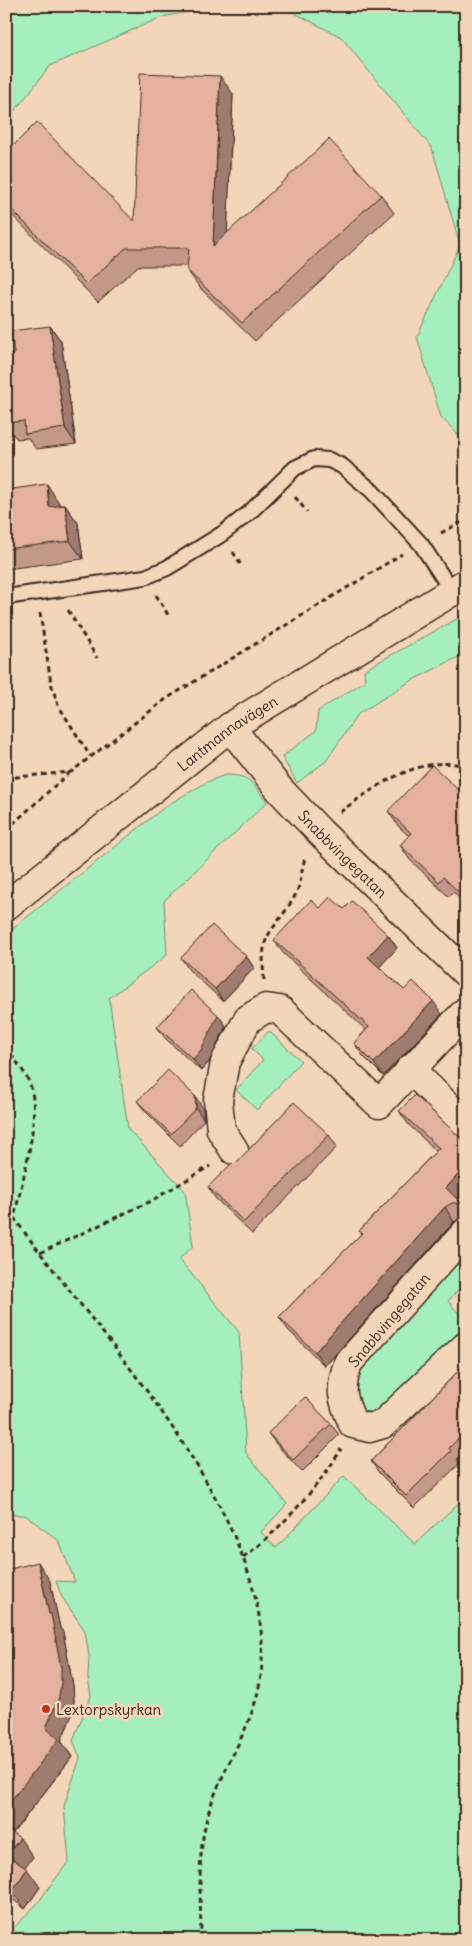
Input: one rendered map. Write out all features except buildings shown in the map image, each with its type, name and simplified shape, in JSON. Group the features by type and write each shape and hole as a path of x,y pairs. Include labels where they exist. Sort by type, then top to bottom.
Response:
{"street":[{"name":"Lantmannavägen","path":"6,906 230,727 458,586"},
{"name":"Snabbvingegatan","path":"230,727 280,790 320,832 466,973"},
{"path":"234,1150 222,1130 218,1100 220,1084 225,1062 248,1018 256,1012 266,1008 280,1010 379,1104 466,1011"},
{"path":"410,1069 466,1124"},
{"name":"Snabbvingegatan","path":"354,1424 345,1404 341,1384 348,1363 466,1232"},
{"path":"354,1424 368,1428 383,1424 466,1346"}],"lane":[{"path":"6,597 145,577 167,568 236,524 250,513 295,468 314,459 329,460 342,466 371,490 458,586"}],"path":[{"path":"6,830 70,772 166,698 421,544 466,520"},
{"path":"230,547 242,567"},
{"path":"153,590 170,618"},
{"path":"66,608 97,658"},
{"path":"39,610 51,683 58,706 90,756"},
{"path":"6,778 70,772"},
{"path":"6,1047 29,1083 33,1106 32,1133 14,1218"},
{"path":"40,1253 151,1201 234,1150"},
{"path":"6,1209 133,1372 186,1449 214,1497 243,1557 258,1616 262,1648 260,1677 245,1731 216,1791 202,1835 199,1869 201,1940"},
{"path":"243,1557 292,1512 334,1460 354,1424"}],"green space":[{"path":"6,6 222,6 162,17 50,66 6,122"},
{"path":"281,6 466,6 466,443 441,417 417,337 460,245 432,148 341,37"},
{"path":"466,614 466,653 411,681 358,714 326,761 297,783 282,757 316,731 318,711 365,681 364,670"},
{"path":"225,775 234,775 250,781 267,802 164,901 167,955 109,998 128,1129 185,1191 193,1246 179,1259 239,1332 246,1453 287,1504 261,1532 276,1548 344,1476 415,1544 466,1496 466,1940 6,1940 6,1936 36,1905 69,1861 64,1806 80,1758 73,1740 91,1696 88,1678 89,1656 85,1631 62,1597 56,1581 75,1582 59,1541 25,1515 6,1515 6,934 166,806 207,782"},
{"path":"269,1031 301,1061 257,1110 236,1090 263,1060 252,1049"},
{"path":"466,1251 466,1281 448,1301 466,1322 466,1331 432,1358 378,1414 363,1411 353,1404 354,1371"}],"place":[{"name":"Lextorpskyrkan","path":"46,1709"}]}
